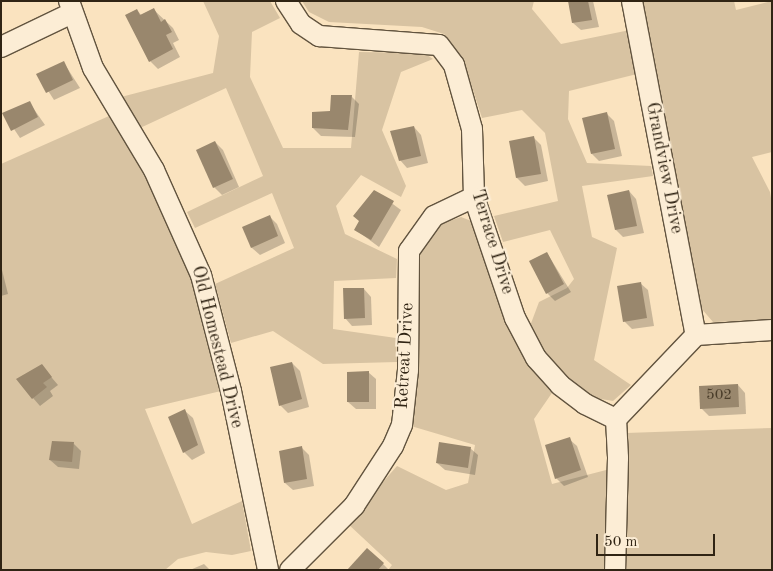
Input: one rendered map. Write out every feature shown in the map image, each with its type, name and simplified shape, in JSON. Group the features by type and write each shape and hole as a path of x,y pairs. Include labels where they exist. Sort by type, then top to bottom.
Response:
{"street":[{"name":"Terrace Drive","path":"286,1 301,24 319,36 439,45 454,65 472,129 474,198 515,318 536,358 560,385 585,404 616,419"},
{"name":"Grandview Drive","path":"632,1 696,334"},
{"path":"1,47 70,7"},
{"name":"Old Homestead Drive","path":"70,7 93,68 154,170 201,275 231,391 268,570"},
{"name":"Retreat Drive","path":"290,570 354,506 393,446 402,425 408,370 409,250 434,216 474,198"},
{"path":"614,570 618,458 616,419 696,334 772,330"}],"shaded area":[{"path":"203,1 270,1 280,18 252,32 250,77 283,148 351,148 359,52 424,53 433,59 401,72 382,130 406,186 401,197 361,175 336,206 345,234 397,259 396,278 334,281 333,329 396,338 397,362 323,364 273,331 231,343 215,284 294,248 272,193 195,228 187,212 263,176 226,88 140,128 121,97 213,73 219,36"},
{"path":"302,1 534,1 532,9 561,44 630,30 637,74 569,91 568,119 587,163 651,166 653,176 582,186 592,237 617,248 594,360 631,385 613,401 595,398 568,379 544,352 530,326 539,302 567,288 574,279 550,230 503,242 494,216 558,201 545,133 522,110 482,118 463,59 444,34 422,27 329,22 309,12"},
{"path":"643,1 734,1 736,10 772,1 772,152 752,157 770,192 772,204 772,320 713,322 701,308"},
{"path":"109,116 152,188 195,282 221,391 145,409 192,524 242,501 251,551 232,555 206,552 178,559 165,570 1,570 1,164"},
{"path":"461,217 474,222 554,390 534,419 552,484 610,469 606,570 388,570 392,565 347,523 397,466 446,490 468,483 475,445 411,426 416,262 425,240 440,224"},
{"path":"772,428 772,570 621,570 626,433"}],"building":[{"path":"568,1 588,1 592,20 572,23"},
{"path":"154,8 161,22 165,19 172,32 166,35 173,49 149,62 125,15 137,9 140,15"},
{"path":"64,61 73,80 46,93 36,74"},
{"path":"331,95 352,95 348,130 312,128 312,112 330,111"},
{"path":"30,101 38,117 11,131 2,113"},
{"path":"607,112 615,149 591,154 582,118"},
{"path":"414,126 421,156 399,161 390,131"},
{"path":"534,136 541,174 516,178 509,141"},
{"path":"215,141 233,179 213,188 196,150"},
{"path":"374,190 394,201 371,240 354,230 359,221 353,216"},
{"path":"629,190 637,226 615,230 607,195"},
{"path":"270,215 278,236 251,248 242,227"},
{"path":"547,252 564,284 546,294 529,261"},
{"path":"641,282 647,318 623,322 617,286"},
{"path":"343,288 364,288 365,318 344,319"},
{"path":"292,362 302,399 279,406 270,367"},
{"path":"42,364 52,377 43,383 47,387 32,399 16,379"},
{"path":"369,371 369,402 347,402 347,372"},
{"path":"738,384 739,407 700,409 699,386"},
{"path":"185,409 198,445 183,453 168,417"},
{"path":"570,437 581,470 555,479 545,445"},
{"path":"52,441 74,442 72,462 49,460"},
{"path":"439,442 471,447 468,468 436,463"},
{"path":"302,446 307,479 284,483 279,451"},
{"path":"367,548 384,563 378,570 347,570"}]}
